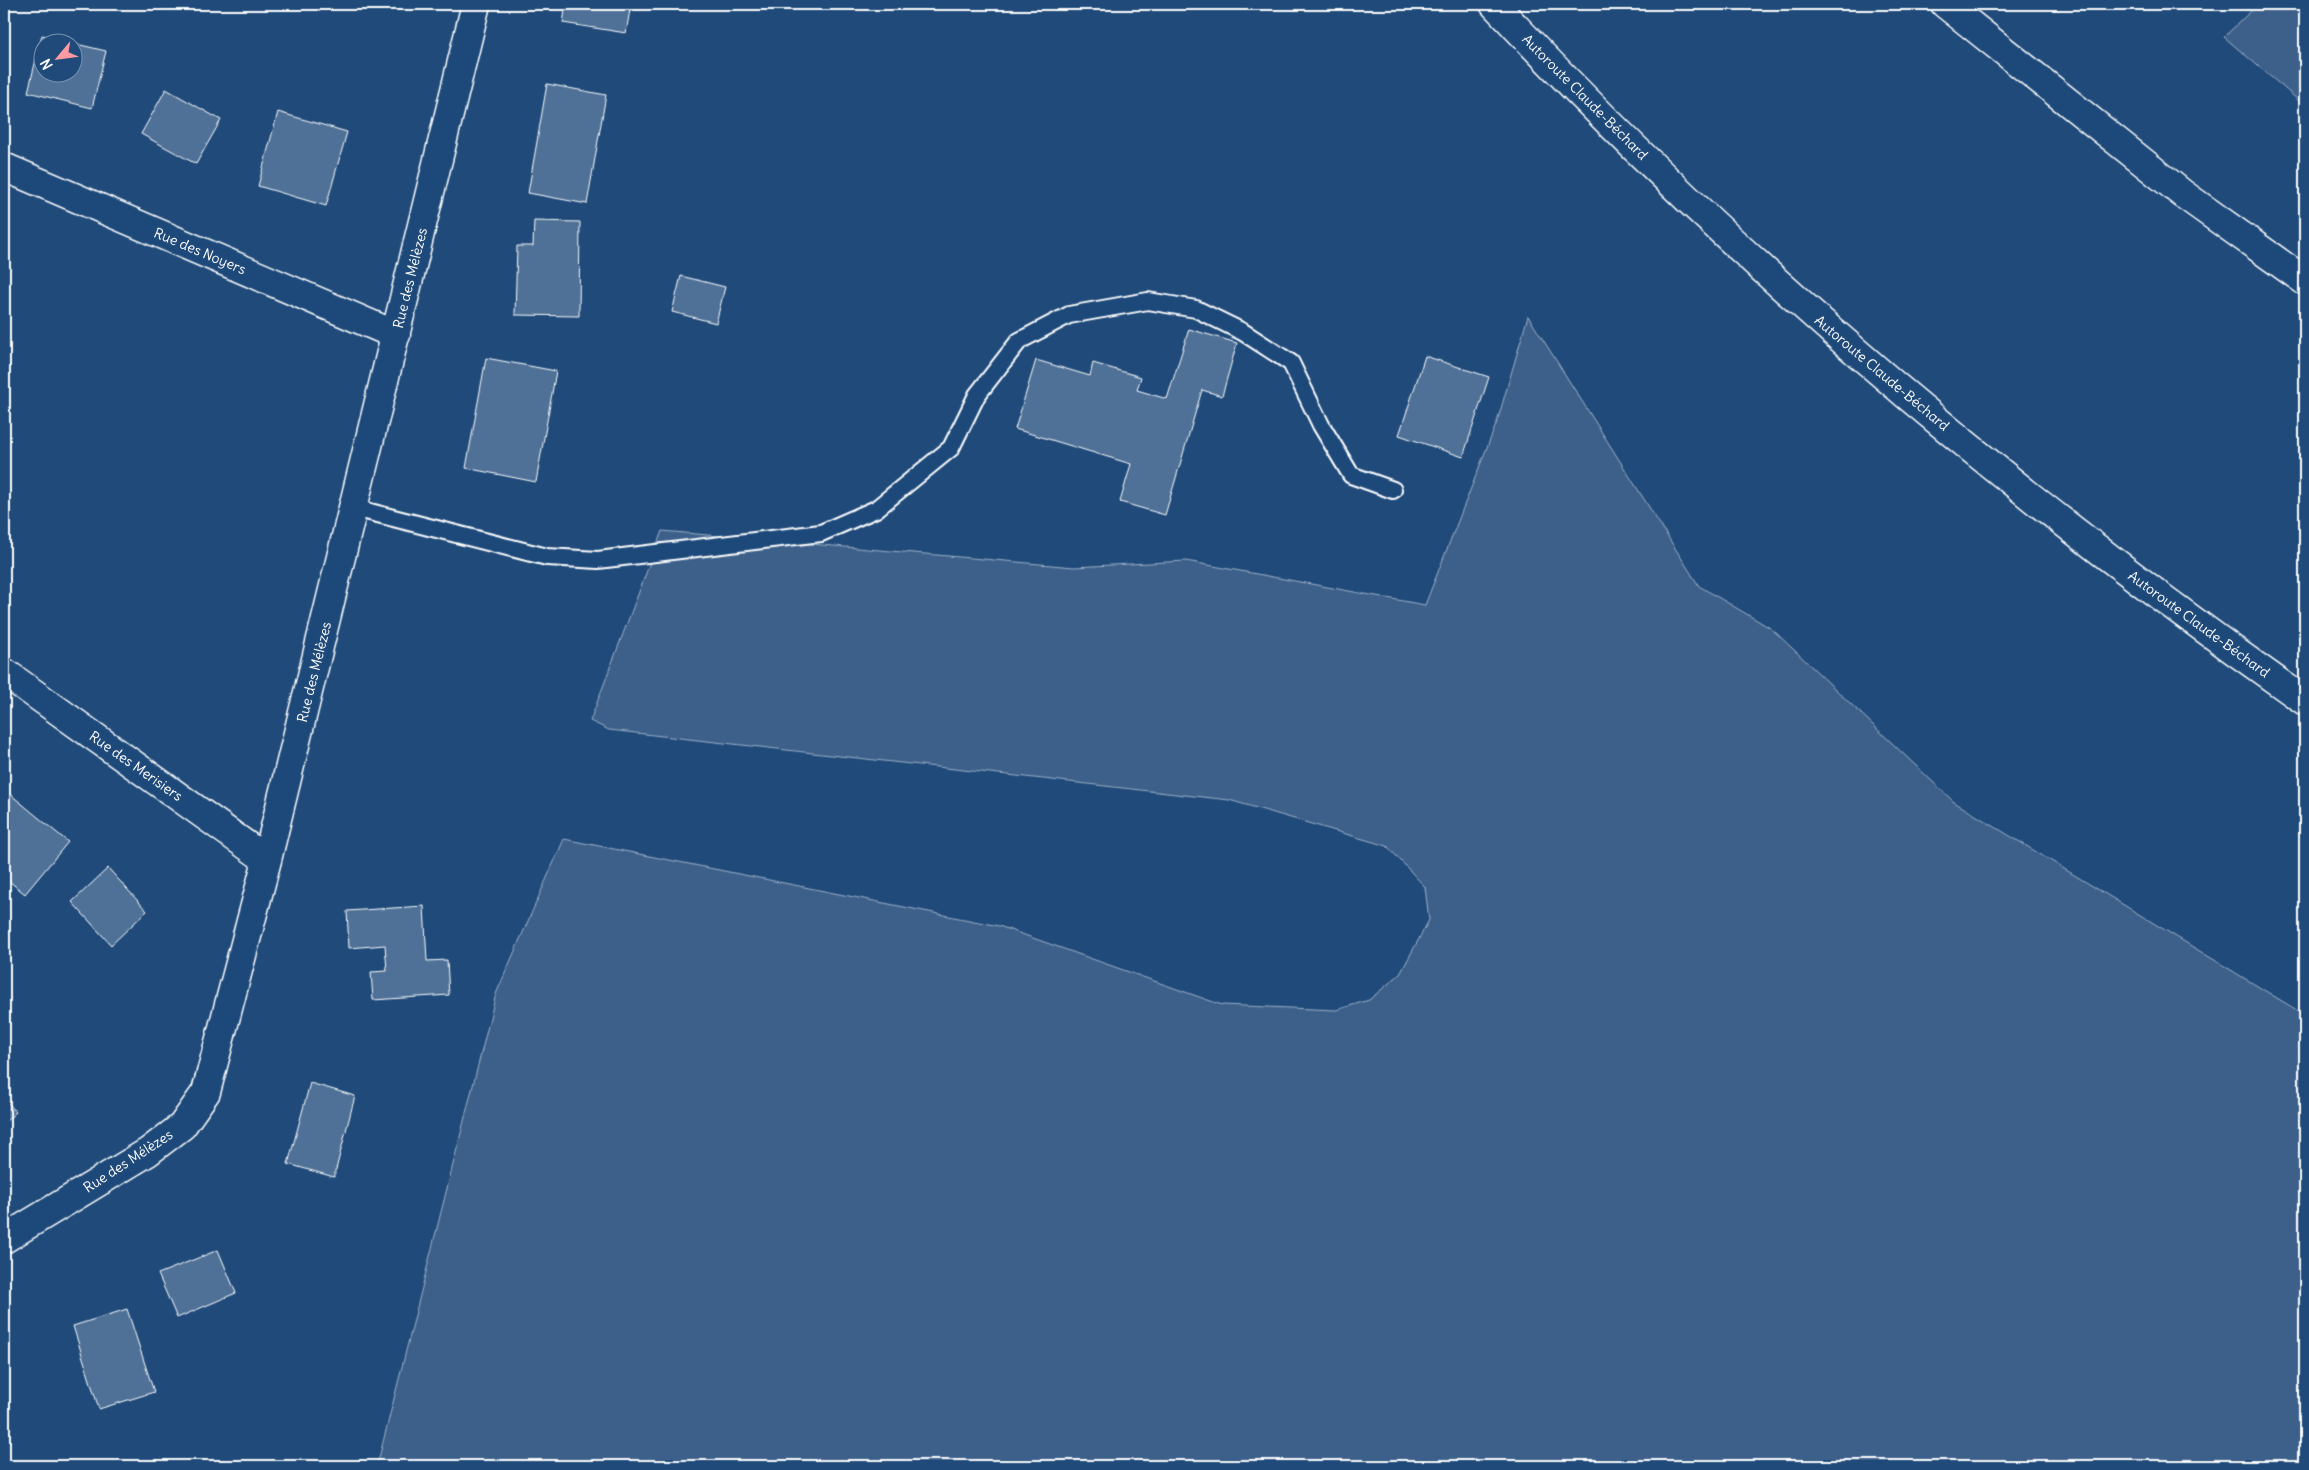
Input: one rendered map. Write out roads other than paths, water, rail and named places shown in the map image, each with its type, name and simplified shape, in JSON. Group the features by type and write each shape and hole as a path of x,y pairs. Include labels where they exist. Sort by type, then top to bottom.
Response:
{"main road":[{"name":"Rue des Mélèzes","path":"4,1239 148,1152 182,1126 206,1092 268,860 476,4"},
{"name":"Autoroute Claude-Béchard","path":"1494,4 1550,64 1674,186 1815,317 1931,416 2073,531 2207,632 2305,701"},
{"path":"1945,4 2183,194 2305,282"},
{"name":"Rue des Noyers","path":"4,167 396,335"},
{"name":"Rue des Merisiers","path":"4,672 268,860"}],"lane":[{"path":"354,508 547,557 598,560 821,533 876,509 952,448 977,395 1019,341 1069,315 1148,301 1196,309 1243,332 1291,363 1321,425 1351,475 1393,490"}]}
